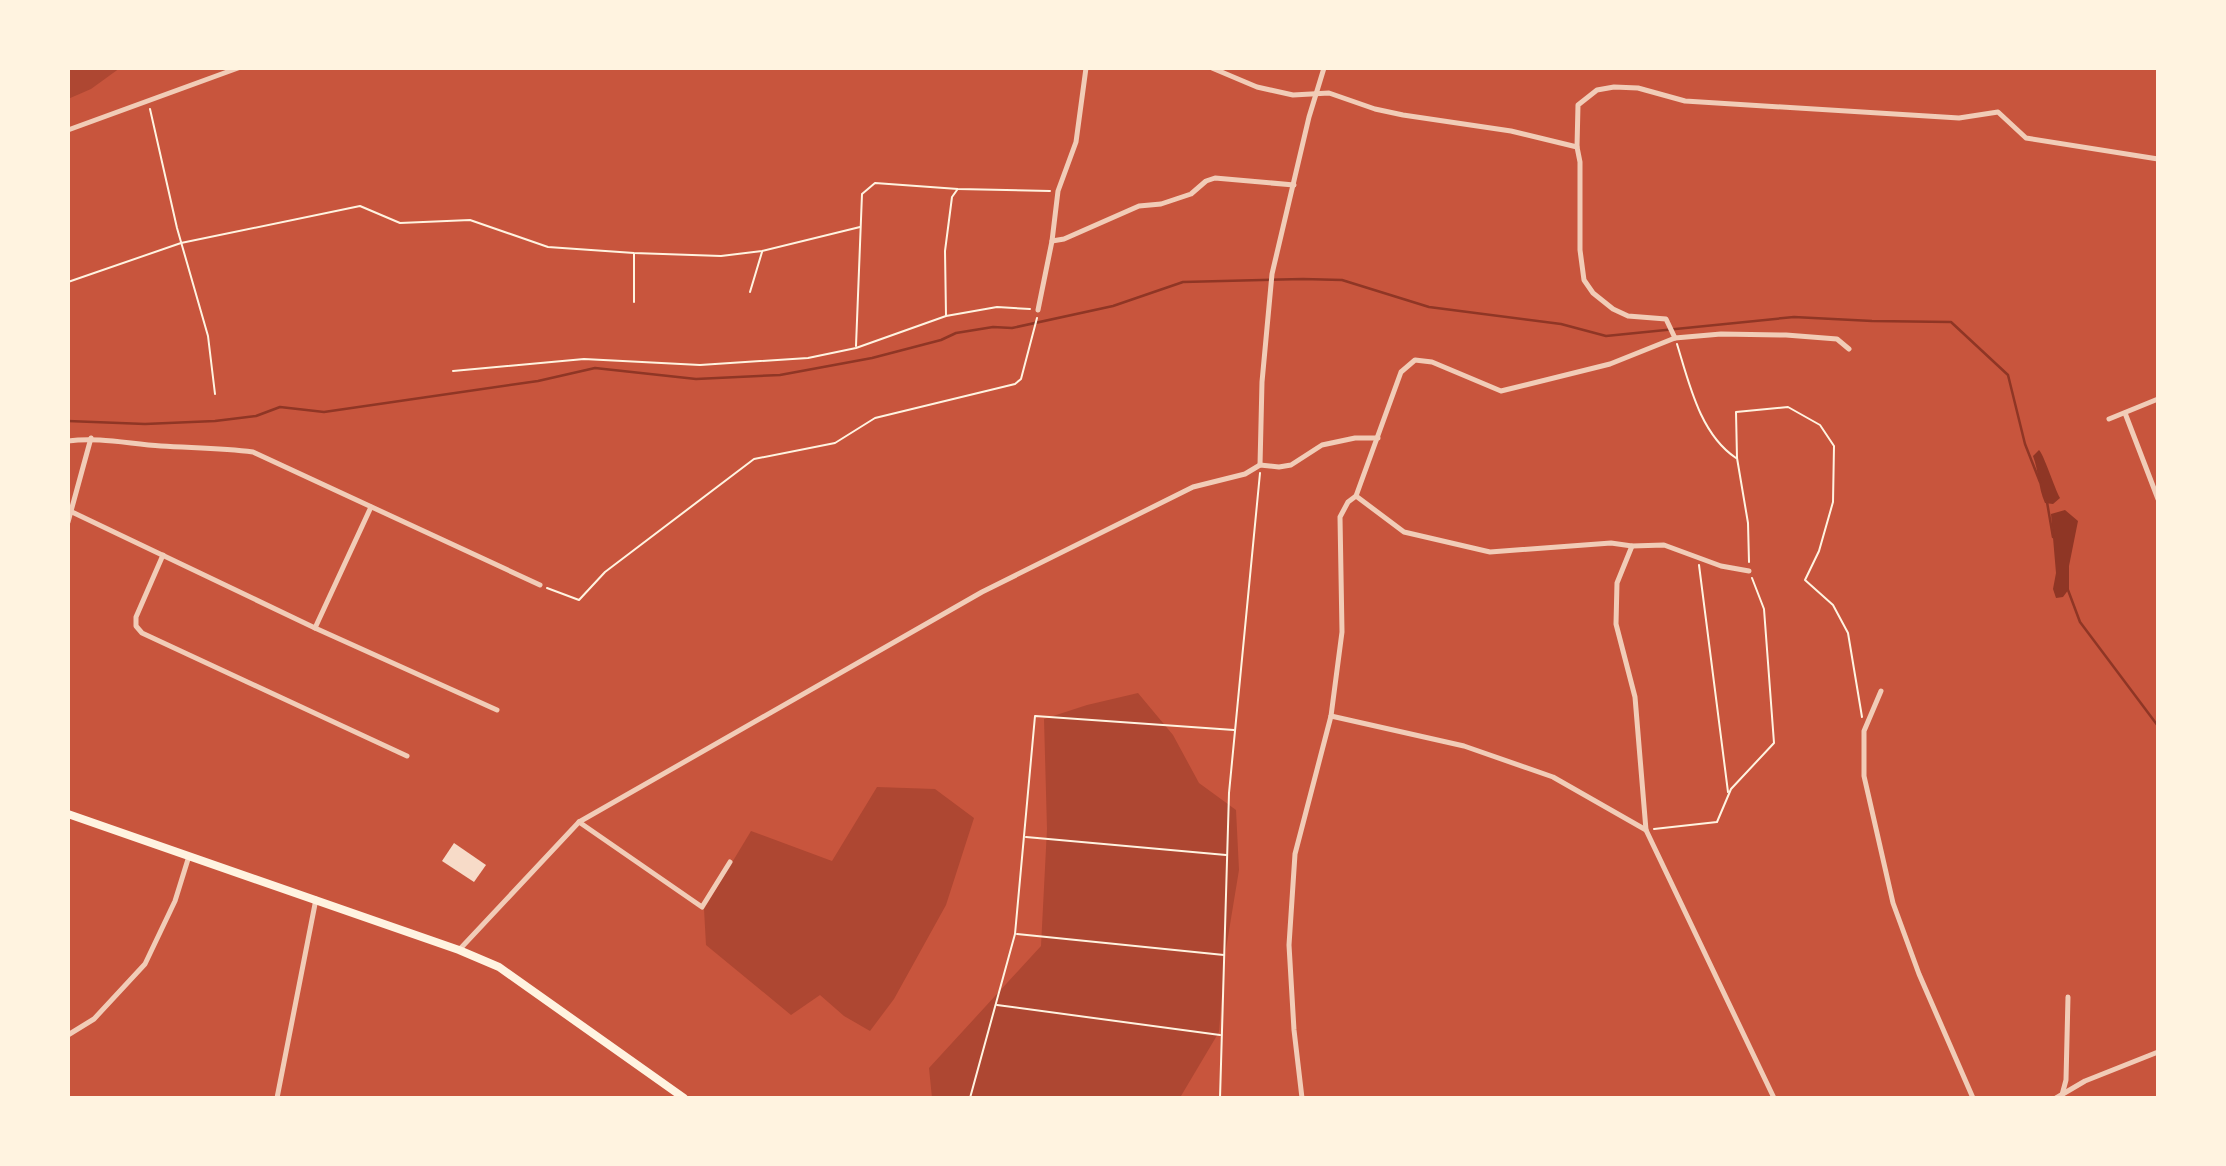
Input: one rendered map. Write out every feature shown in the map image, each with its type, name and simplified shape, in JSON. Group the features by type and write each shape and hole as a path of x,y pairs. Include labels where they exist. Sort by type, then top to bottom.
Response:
{"main road":[{"path":"68,814 459,950 499,968 684,1098"}],"street":[{"path":"68,130 238,68"},
{"path":"1038,310 1052,241 1058,191 1076,142 1086,68"},
{"path":"1212,68 1256,87 1293,95 1336,95 1375,109 1511,131 1577,147"},
{"path":"1260,465 1262,382 1272,274 1309,117 1325,68"},
{"path":"1675,338 1666,319 1628,316 1613,309 1593,293 1584,279 1580,250 1578,105 1597,90 1614,87 1638,88 1685,101 1959,118 1998,112 2026,138 2158,159"},
{"path":"1052,241 1064,239 1139,206 1161,204 1191,194 1206,181 1215,178 1294,185"},
{"path":"1302,1098 1294,1030 1289,945 1295,855 1332,716 1342,632 1340,517 1348,502 1356,496 1401,372 1415,360 1432,362 1501,391 1610,364 1675,338 1721,334 1787,335 1837,339 1849,349"},
{"path":"2109,419 2158,399"},
{"path":"2125,413 2158,499"},
{"path":"68,441 91,438 253,452 540,585"},
{"path":"68,522 91,438"},
{"path":"459,950 579,822 982,592 1193,487 1245,474 1260,465 1291,466 1322,445 1355,438 1378,438"},
{"path":"1356,496 1404,532 1490,552 1611,543 1632,546 1664,545 1721,566 1749,570"},
{"path":"315,628 371,507"},
{"path":"72,512 315,628 497,710"},
{"path":"1632,546 1617,583 1616,624 1636,697 1646,830 1774,1098"},
{"path":"163,555 136,617 136,626 142,633 407,756"},
{"path":"1881,691 1864,732 1864,776 1893,903 1919,974 1973,1098"},
{"path":"1332,716 1465,746 1553,777 1646,830"},
{"path":"579,822 702,907 730,862"},
{"path":"68,1035 94,1018 145,964 175,901 189,856"},
{"path":"277,1098 316,899"},
{"path":"2060,1097 2066,1080 2068,998"},
{"path":"2060,1097 2085,1082 2158,1052"}],"path":[{"path":"149,102 181,243 208,336 215,394"},
{"path":"856,348 862,194 875,183 958,189 1058,191"},
{"path":"946,316 945,251 952,197 958,189"},
{"path":"68,282 181,243 360,206 400,223 470,220 548,247 634,253 721,256 762,251 860,227"},
{"path":"750,292 762,251"},
{"path":"634,253 634,302"},
{"path":"453,371 584,359 700,365 808,358 856,348 946,316 997,307 1038,310 1021,379 1015,384 875,418 835,443 754,459 605,572 579,600 540,585"},
{"path":"1675,338 1695,402 1726,451 1737,458"},
{"path":"1646,830 1717,822 1731,789 1774,743 1765,609 1749,570 1748,523 1737,458 1736,412 1788,407 1820,425 1834,446 1833,502 1819,551 1805,580 1833,605 1848,633 1864,732"},
{"path":"1220,1098 1229,793 1260,465"},
{"path":"1698,557 1728,795"},
{"path":"970,1098 1014,934 1034,716 1235,730"},
{"path":"1025,836 1227,855"},
{"path":"1014,934 1225,955"},
{"path":"997,1005 1221,1036"}],"shaded area":[{"path":"68,68 120,68 91,89 68,99"},
{"path":"2039,450 2060,498 2053,504 2045,503 2041,491 2033,456"},
{"path":"2065,510 2078,521 2069,566 2069,589 2063,597 2056,598 2053,589 2056,573 2051,514"},
{"path":"1138,693 1173,735 1199,783 1236,810 1239,870 1225,955 1219,1032 1181,1096 1177,1098 932,1098 929,1068 1041,946 1047,829 1044,719"},
{"path":"877,787 935,789 974,818 946,905 894,999 870,1031 844,1016 820,995 791,1015 706,945 704,909 751,831 832,861"}],"building":[{"path":"454,843 486,865 474,882 442,861"}],"waterway":[{"path":"68,421 145,424 215,421 256,416 280,407 324,412 538,381 595,368 696,379 780,375 872,358 941,340 956,333 993,327 1012,328 1113,306 1183,282 1342,280 1429,307 1561,324 1606,336 1794,317 1951,322 2008,375 2025,444 2040,482"},
{"path":"2047,502 2053,537"},
{"path":"2068,590 2080,622 2158,726"}]}
